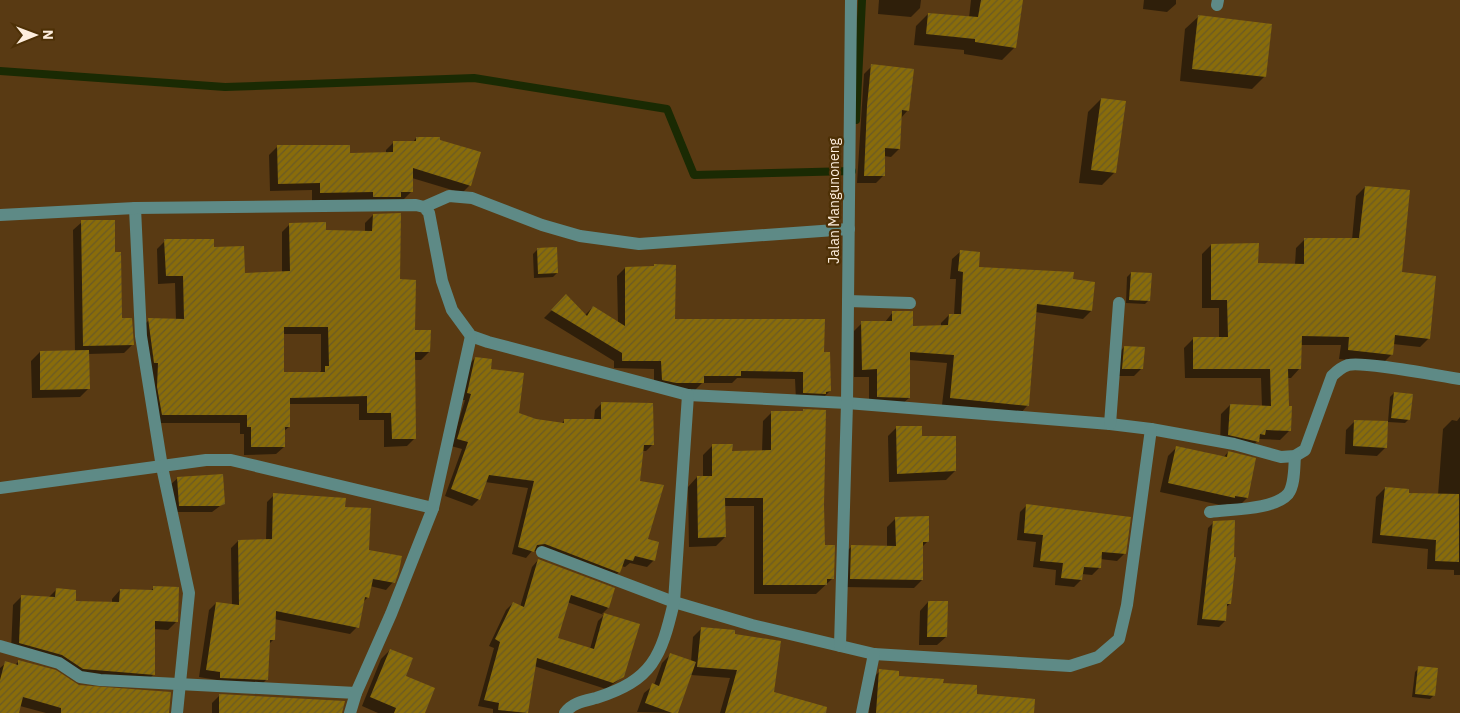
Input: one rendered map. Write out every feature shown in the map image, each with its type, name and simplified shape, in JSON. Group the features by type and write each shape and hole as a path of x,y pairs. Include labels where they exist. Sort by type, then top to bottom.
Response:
{"street":[{"name":"Jalan Mangunoneng","path":"840,646 847,403 851,0"},
{"path":"424,207 449,196 472,198 542,225 580,236 639,244 849,229"},
{"path":"0,215 135,208 416,205 424,207 429,213 442,281 452,310 471,336 520,352 688,395 847,403 1110,424 1151,429 1234,444 1281,457 1295,456 1305,450 1332,376 1341,368 1350,364 1460,379"},
{"path":"135,208 141,336 162,468 189,593 177,713"},
{"path":"848,301 910,303"},
{"path":"1110,424 1119,303"},
{"path":"350,713 356,693 391,614 433,508 471,336"},
{"path":"565,713 573,705 629,685 647,672 656,659 666,635 674,602 688,395"},
{"path":"542,552 674,602 752,625 874,654 1070,666 1098,657 1119,639 1127,606 1151,429"},
{"path":"1210,512 1261,506 1278,501 1288,493 1293,480 1295,456"},
{"path":"0,488 162,468 206,460 231,460 433,508"},
{"path":"0,646 59,663 80,677 356,693"},
{"path":"862,713 874,654"}],"building":[{"path":"981,0 1023,0 1016,48 975,42 975,39 926,34 928,13 978,17"},
{"path":"1198,15 1272,24 1266,77 1192,69"},
{"path":"871,64 914,69 909,111 902,110 900,149 885,148 885,176 864,176"},
{"path":"1101,98 1126,101 1116,173 1091,170"},
{"path":"416,137 440,137 440,140 481,152 471,186 413,168 413,192 401,192 401,197 373,197 373,192 320,193 320,183 278,184 277,145 350,145 350,153 393,152 393,141 416,141"},
{"path":"1365,186 1410,190 1402,272 1436,276 1430,339 1395,335 1393,355 1348,350 1349,337 1302,336 1301,369 1288,369 1289,406 1292,406 1291,431 1266,430 1265,435 1260,434 1259,442 1228,435 1230,404 1271,406 1270,369 1193,369 1193,337 1228,337 1227,300 1211,300 1211,244 1259,243 1258,263 1304,264 1304,238 1359,238"},
{"path":"401,213 400,279 416,280 415,330 431,330 430,352 415,352 416,439 392,439 391,413 367,413 367,396 290,398 290,427 285,427 285,447 251,447 251,427 247,427 247,415 162,415 157,387 158,363 154,363 148,318 184,319 183,276 166,276 164,239 214,239 214,247 244,246 245,273 290,271 289,223 326,222 326,230 372,231 373,214","holes":["284,327 328,327 329,366 325,366 325,372 284,372"]},
{"path":"81,220 115,220 115,252 121,252 122,318 132,318 134,345 83,346"},
{"path":"557,247 558,273 538,274 537,248"},
{"path":"960,250 980,252 979,267 1074,272 1073,279 1095,282 1092,311 1037,304 1029,406 950,398 954,355 910,352 910,398 877,397 877,369 862,370 861,321 892,321 892,311 913,311 913,326 948,325 949,314 961,314 963,272 958,271"},
{"path":"654,264 676,265 675,319 825,319 824,352 830,352 831,391 826,392 826,394 803,393 803,372 741,371 741,376 704,376 704,383 676,383 662,380 661,361 622,361 622,353 551,310 566,294 587,316 593,306 625,326 625,267 654,266"},
{"path":"1131,272 1152,273 1150,301 1129,300"},
{"path":"1124,346 1145,347 1143,369 1122,369"},
{"path":"89,350 90,389 40,390 40,351"},
{"path":"475,357 492,359 491,369 524,373 519,413 536,419 564,423 564,419 601,419 601,402 653,403 654,445 644,445 640,481 664,485 648,539 659,542 655,561 635,556 633,561 625,559 620,573 545,544 537,545 534,552 518,547 534,481 489,475 480,500 451,489 468,442 457,439 471,394 467,393"},
{"path":"1394,392 1413,394 1410,420 1391,418"},
{"path":"803,409 826,410 825,545 835,545 834,579 827,579 827,585 763,585 763,498 725,498 726,537 698,538 697,476 712,476 712,444 733,444 732,451 771,450 771,411 803,411"},
{"path":"1354,420 1388,421 1387,448 1353,446"},
{"path":"896,426 922,426 922,436 956,436 956,471 897,474"},
{"path":"1176,446 1227,457 1228,451 1256,458 1248,498 1235,496 1235,498 1168,483"},
{"path":"223,474 225,504 220,506 179,506 177,477"},
{"path":"1385,487 1409,489 1409,493 1459,494 1459,562 1435,561 1436,540 1380,535"},
{"path":"273,493 346,498 345,507 371,508 369,550 402,556 399,571 395,583 373,579 369,598 365,597 359,628 276,611 275,640 270,640 268,680 220,678 220,672 206,670 216,602 239,605 238,540 272,539"},
{"path":"1026,504 1131,517 1126,554 1102,552 1101,568 1084,567 1082,580 1061,578 1063,563 1040,561 1043,535 1024,533"},
{"path":"929,516 929,542 923,542 923,580 850,579 851,545 896,546 895,517"},
{"path":"1235,520 1234,557 1236,557 1231,604 1227,604 1226,621 1202,619 1213,521"},
{"path":"538,559 615,588 609,608 571,595 558,638 594,649 604,613 640,624 624,677 613,683 537,658 528,713 498,710 499,703 484,700 500,642 495,639 513,602 524,607"},
{"path":"153,586 179,587 178,622 155,621 155,675 83,669 62,655 19,643 21,595 55,597 56,588 76,590 76,601 119,602 120,589 153,590"},
{"path":"928,601 948,601 947,637 927,637"},
{"path":"701,627 735,630 735,634 781,641 774,692 827,707 826,713 725,713 737,670 697,667"},
{"path":"390,649 413,658 406,676 435,688 425,713 394,713 396,708 370,697"},
{"path":"670,653 696,662 678,713 672,713 645,703 652,683 659,686"},
{"path":"18,660 56,670 79,685 171,692 169,713 61,713 61,708 23,697 19,713 0,713 0,680 5,661 18,665"},
{"path":"1418,666 1438,668 1435,696 1415,694"},
{"path":"879,669 899,671 899,676 944,679 943,683 977,685 977,694 1035,699 1034,713 876,713"},
{"path":"219,694 345,701 342,713 219,713"}],"waterway":[{"path":"856,120 862,0"},
{"path":"0,71 225,87 474,78 667,109 694,175 852,171"}]}
